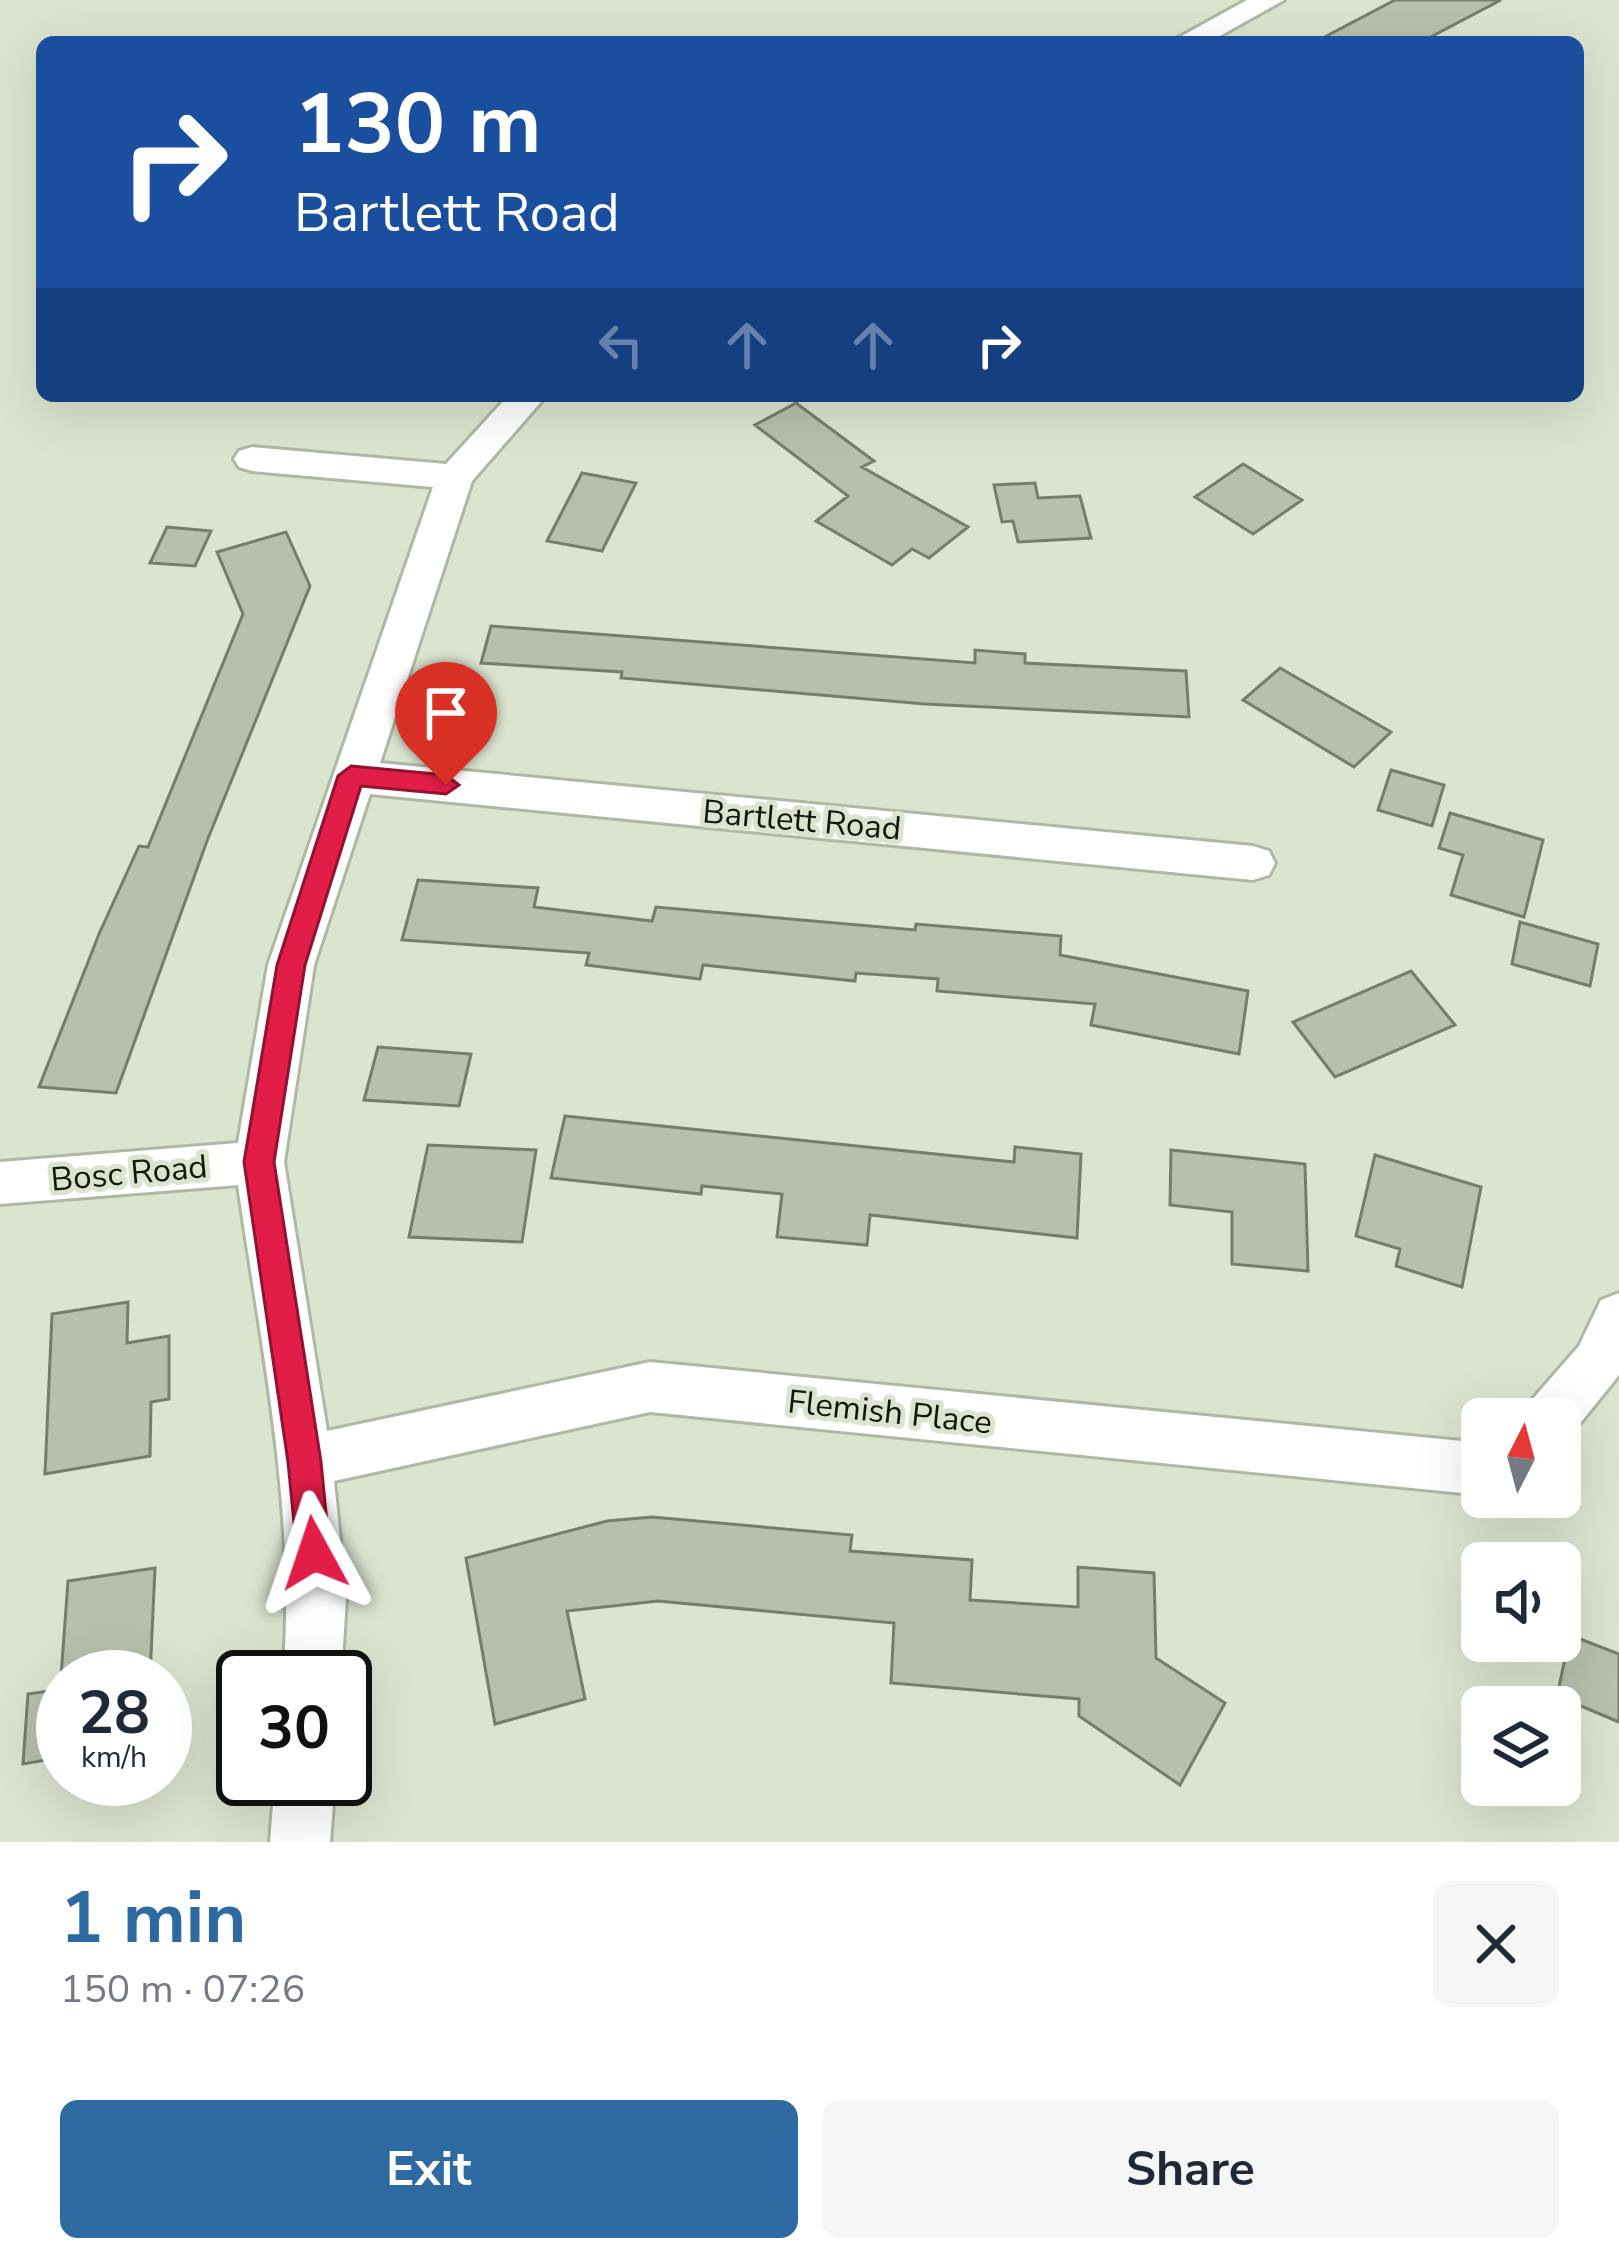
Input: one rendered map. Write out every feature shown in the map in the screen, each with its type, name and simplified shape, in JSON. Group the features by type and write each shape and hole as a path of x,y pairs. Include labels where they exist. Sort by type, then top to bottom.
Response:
{"street":[{"path":"1198,36 1269,0"},
{"path":"314,1650 318,1599 305,1462 259,1162 291,965 455,477 522,402"},
{"path":"252,458 455,477"},
{"name":"Bartlett Road","path":"351,776 1253,862"},
{"name":"Bosc Road","path":"0,1183 259,1162"},
{"path":"1568,1398 1598,1363 1619,1317"},
{"name":"Flemish Place","path":"305,1462 650,1387 1461,1467"},
{"path":"300,1842 303,1806"}],"building":[{"path":"1395,0 1501,0 1432,36 1326,36"},
{"path":"796,403 874,461 862,467 968,527 929,558 912,549 892,565 816,521 848,496 755,425"},
{"path":"1243,464 1302,500 1253,534 1195,497"},
{"path":"582,473 636,483 602,551 547,541"},
{"path":"1035,483 1038,498 1080,496 1091,538 1018,542 1013,521 1002,522 994,485"},
{"path":"167,527 211,531 195,566 150,563"},
{"path":"286,532 310,586 207,841 116,1093 39,1087 99,934 139,846 148,847 243,614 217,552"},
{"path":"491,626 975,663 975,650 1025,654 1025,663 1186,671 1189,717 925,704 621,678 622,672 481,663"},
{"path":"1280,668 1391,732 1354,767 1243,700"},
{"path":"1391,770 1444,785 1432,826 1378,810"},
{"path":"1450,813 1543,840 1524,917 1451,895 1463,855 1439,848"},
{"path":"418,880 538,888 534,907 652,921 656,907 915,930 916,924 1061,936 1060,955 1248,991 1239,1054 1091,1025 1095,1004 937,991 938,979 856,973 855,981 703,965 700,979 586,965 589,953 402,940"},
{"path":"1520,922 1598,944 1590,986 1512,964"},
{"path":"1411,971 1455,1025 1335,1077 1293,1022"},
{"path":"378,1047 471,1054 459,1106 364,1100"},
{"path":"565,1116 1014,1162 1015,1147 1081,1154 1077,1238 870,1215 867,1245 777,1237 782,1194 702,1186 701,1194 551,1178"},
{"path":"428,1145 536,1150 522,1242 409,1237"},
{"path":"1171,1150 1305,1164 1308,1271 1232,1264 1232,1212 1170,1205"},
{"path":"1375,1155 1481,1187 1462,1287 1396,1266 1400,1249 1356,1236"},
{"path":"128,1302 127,1343 169,1336 169,1399 151,1402 150,1456 45,1474 52,1314"},
{"path":"652,1517 852,1535 850,1551 972,1560 970,1600 1078,1607 1078,1567 1154,1573 1156,1658 1225,1703 1180,1785 1079,1716 1079,1699 891,1683 894,1623 658,1601 567,1611 585,1699 495,1724 466,1558 607,1521"},
{"path":"155,1568 151,1650 63,1650 68,1581"},
{"path":"1581,1639 1619,1654 1619,1722 1581,1706 1581,1686 1559,1686 1564,1662 1581,1662"},
{"path":"36,1693 36,1762 23,1764 28,1694"}],"route":[{"path":"314,1553 305,1462 259,1162 291,965 351,776 446,785"}]}
